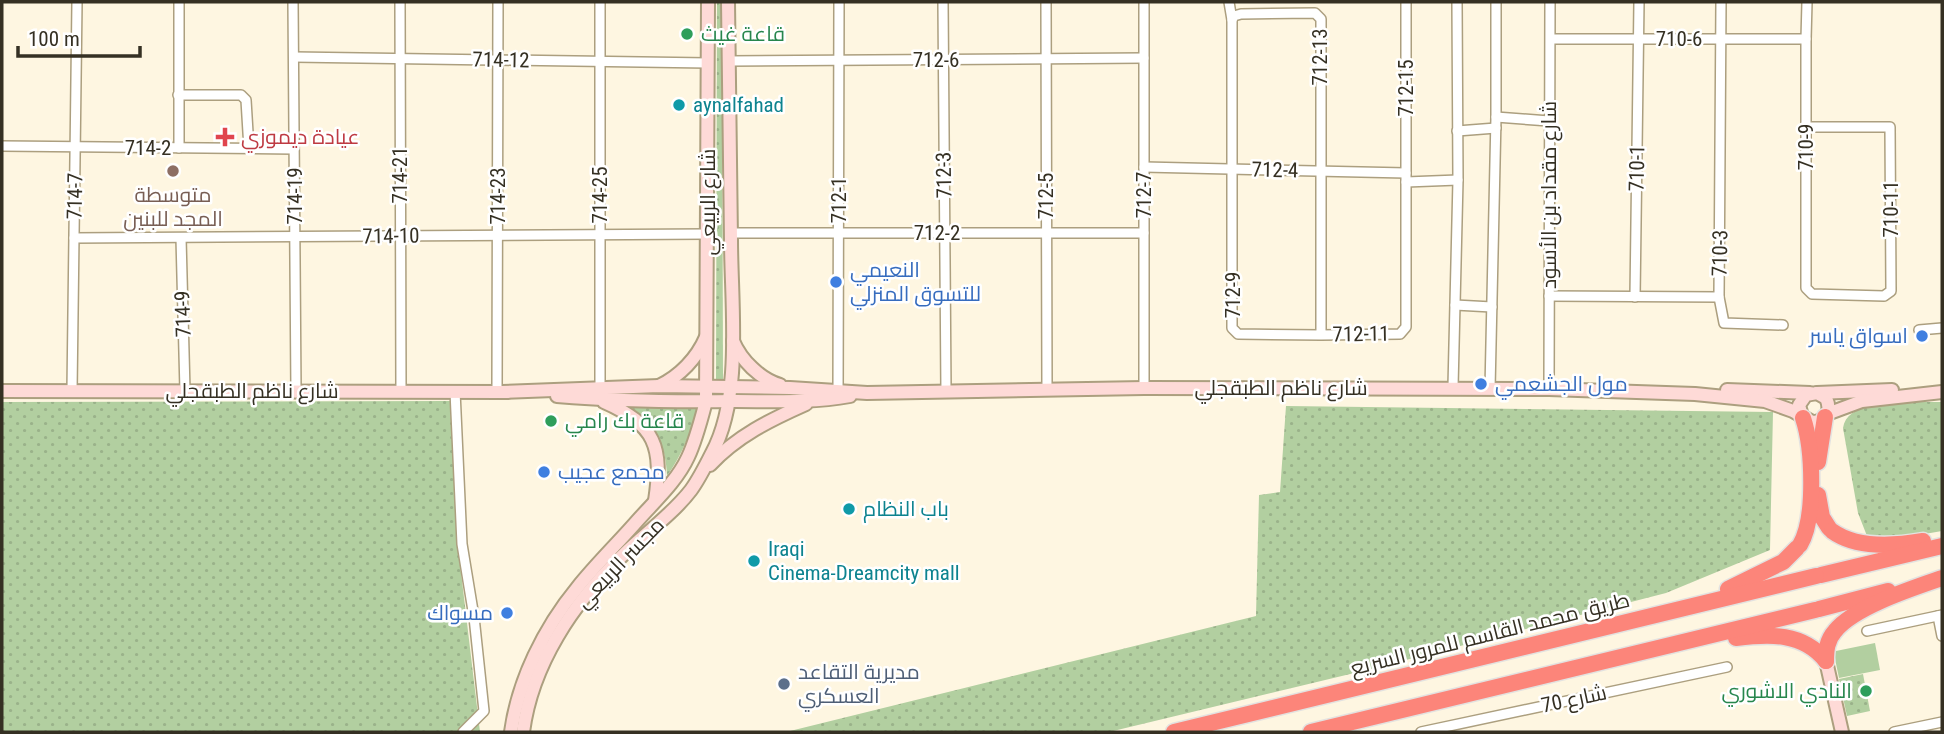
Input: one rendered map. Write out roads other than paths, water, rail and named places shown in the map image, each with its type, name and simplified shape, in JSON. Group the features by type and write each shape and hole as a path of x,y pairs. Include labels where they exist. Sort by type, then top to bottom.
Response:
{"highway":[{"path":"1826,416 1818,456 1818,503 1822,517 1831,530 1848,540 1871,544 1942,538"},
{"path":"1660,614 1751,580 1783,562 1798,546 1806,532 1810,516 1809,445 1802,417"},
{"name":"طريق محمد القاسم للمرور السريع","path":"1174,732 1942,546"},
{"path":"1311,732 1942,578"},
{"path":"1826,662 1829,639 1841,625 1881,601 1942,578"},
{"path":"1666,646 1752,636 1791,637 1818,651 1826,662"}],"main road":[{"name":"شارع الربيعي","path":"706,401 708,2"},
{"name":"شارع الربيعي","path":"728,2 732,338 730,401"},
{"path":"659,386 688,365 708,334"},
{"path":"732,338 738,351 764,378 790,388"},
{"name":"شارع ناظم الطبقجلي","path":"599,394 659,386 790,388 838,394 1144,388 1453,387 1695,394 1765,401 1802,417"},
{"name":"شارع ناظم الطبقجلي","path":"1695,394 1738,390 1814,393 1897,390 1927,393"},
{"name":"شارع ناظم الطبقجلي","path":"2,391 500,391 706,401 811,401 838,394"},
{"path":"1826,416 1829,409 1826,398 1814,393 1805,395 1799,405 1802,417 1812,422 1862,401 1942,392"},
{"path":"599,394 646,428 653,441 659,463 655,501"},
{"name":"مجسر الربيعي","path":"523,732 519,713 534,657 558,614 583,581 655,501 688,458 706,401"},
{"name":"مجسر الربيعي","path":"511,732 548,654 578,606 604,573 690,490 721,435 730,401"},
{"path":"690,490 711,464 743,436 761,424 811,401"},
{"path":"1826,662 1842,732"}],"street":[{"name":"714-7","path":"72,391 78,2"},
{"path":"178,148 179,2"},
{"name":"714-19","path":"293,2 296,391"},
{"name":"714-21","path":"400,2 401,391"},
{"name":"714-23","path":"498,2 500,391"},
{"name":"714-25","path":"599,394 600,2"},
{"name":"712-1","path":"838,394 839,2"},
{"name":"712-3","path":"943,2 946,391"},
{"name":"712-5","path":"1046,2 1047,390"},
{"name":"712-7","path":"1144,2 1144,388"},
{"path":"1229,2 1232,20 1233,169"},
{"name":"712-15","path":"1406,2 1406,178"},
{"path":"1453,387 1458,180 1457,2"},
{"path":"1490,388 1496,2"},
{"name":"شارع مقداد بن الأسود","path":"1549,389 1550,2"},
{"name":"710-1","path":"1635,297 1639,2"},
{"name":"710-3","path":"1549,296 1719,297 1721,2"},
{"name":"710-9","path":"1807,2 1808,292"},
{"name":"712-13","path":"1232,20 1237,14 1314,13 1321,19 1322,172"},
{"name":"710-6","path":"1551,39 1807,38"},
{"name":"714-12","path":"293,57 708,63"},
{"name":"712-6","path":"729,61 1144,58"},
{"path":"178,96 244,97 249,149"},
{"path":"1496,117 1549,121"},
{"name":"710-11","path":"1806,127 1886,125 1891,130 1891,291 1884,296 1808,292"},
{"path":"1457,131 1496,128"},
{"name":"714-2","path":"2,146 294,149"},
{"name":"712-4","path":"1144,167 1322,172 1458,180"},
{"name":"712-9","path":"1233,169 1234,332 1321,335"},
{"name":"712-11","path":"1322,172 1321,335 1400,334 1404,331 1406,178"},
{"name":"712-2","path":"730,233 1144,233"},
{"name":"714-10","path":"74,238 708,234"},
{"name":"714-9","path":"181,238 186,391"},
{"path":"1719,297 1724,323 1783,325"},
{"path":"1455,306 1492,307"},
{"path":"1919,330 1942,328"},
{"path":"454,391 462,544 474,617 484,711 463,732"},
{"path":"1867,631 1940,616 1942,636"},
{"name":"شارع 70","path":"1421,732 1727,667"},
{"path":"1894,732 1919,730 1942,722"}],"place":[{"name":"قاعة غيث","path":"687,34"},
{"name":"aynalfahad","path":"679,105"},
{"name":"عيادة ديموزي","path":"225,137"},
{"name":"متوسطة المجد للبنين","path":"173,171"},
{"name":"النعيمي للتسوق المنزلي","path":"836,282"},
{"name":"اسواق ياسر","path":"1922,336"},
{"name":"مول الجشعمي","path":"1481,384"},
{"name":"قاعة بك رامي","path":"551,421"},
{"name":"مجمع عجيب","path":"544,472"},
{"name":"باب النظام","path":"849,509"},
{"name":"Iraqi Cinema-Dreamcity mall","path":"754,561"},
{"name":"مسواك","path":"507,613"},
{"name":"مديرية التقاعد العسكري","path":"784,684"},
{"name":"النادي الاشوري","path":"1866,691"}]}
